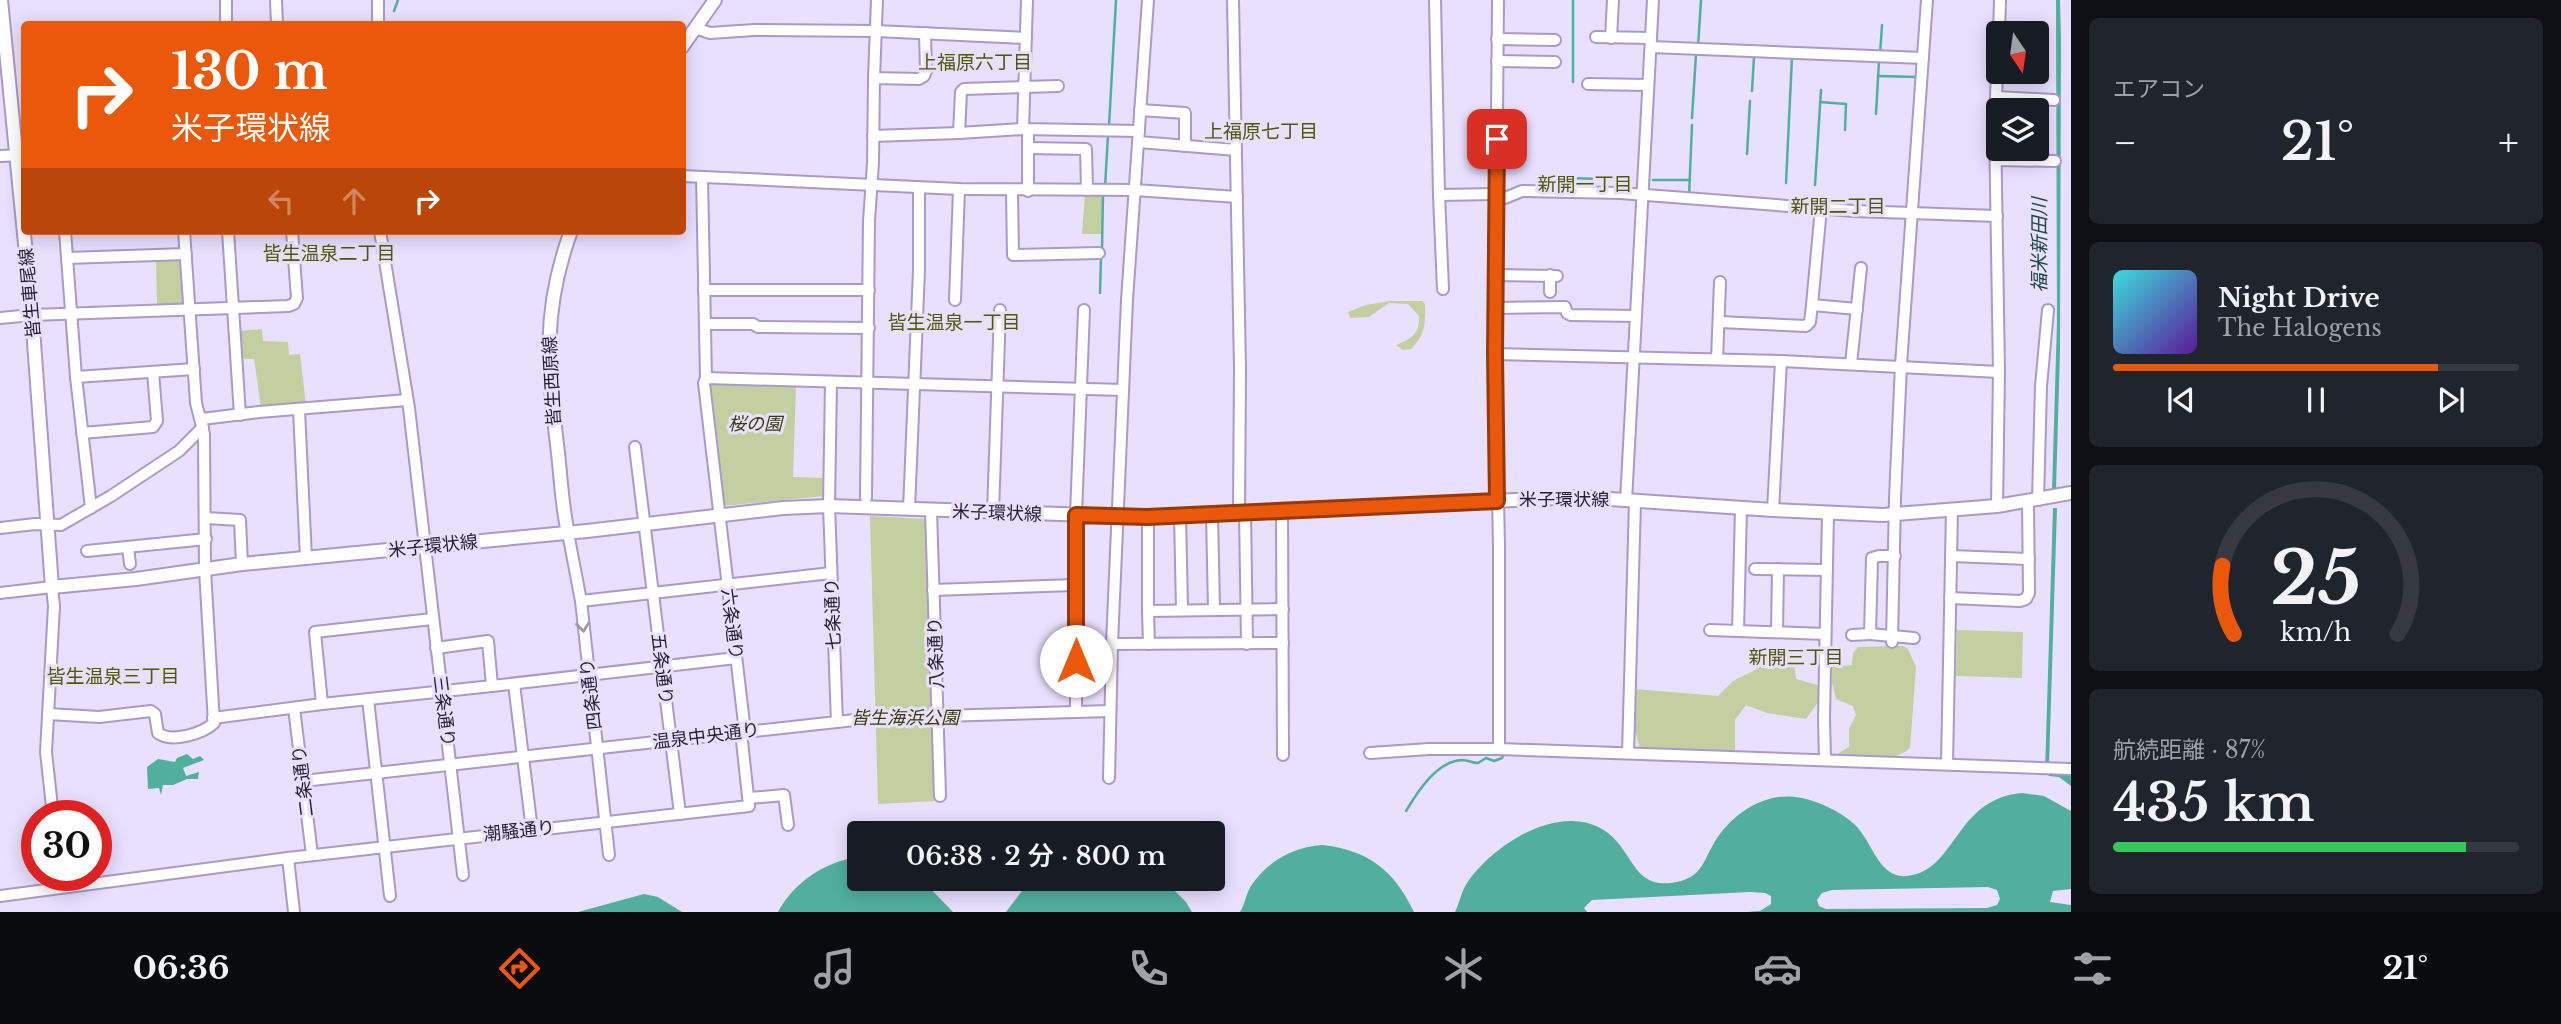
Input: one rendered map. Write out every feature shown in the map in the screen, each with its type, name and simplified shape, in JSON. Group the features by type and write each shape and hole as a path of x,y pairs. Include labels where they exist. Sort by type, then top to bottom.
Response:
{"main road":[{"name":"皆生車尾線","path":"1,0 21,156"},
{"path":"686,41 715,0"},
{"name":"皆生車尾線","path":"26,235 52,587"},
{"name":"皆生西原線","path":"568,533 549,384 548,340 555,287 570,235"},
{"name":"米子環状線","path":"52,587 242,564 829,506 1147,517 1580,498 1828,513 1895,514 1997,506 2071,493"}],"street":[{"path":"226,0 226,21"},
{"path":"276,0 277,21"},
{"path":"378,0 378,21"},
{"path":"866,498 869,221 877,0"},
{"path":"1027,0 1024,86 1028,191"},
{"path":"1110,778 1116,517 1148,0"},
{"path":"1233,0 1242,512 1247,644"},
{"path":"1435,0 1443,289"},
{"path":"1498,0 1495,354 1499,749"},
{"path":"1611,38 1613,0"},
{"path":"1628,753 1634,358 1653,0"},
{"path":"1892,639 1901,365 1927,0"},
{"path":"1999,21 2000,0"},
{"path":"695,28 710,33 754,30 876,31 1026,38"},
{"path":"874,78 919,79 923,76 926,71 925,33"},
{"path":"1596,37 1923,58"},
{"path":"1497,39 1555,40"},
{"path":"1497,61 1555,62"},
{"path":"1588,84 1648,85"},
{"path":"1997,84 1997,97 2054,100"},
{"path":"959,133 962,91 1058,86"},
{"path":"1140,110 1185,113 1185,146"},
{"path":"873,136 1026,130 1139,137 1185,146 1236,150"},
{"path":"1028,148 1086,149 1087,190"},
{"path":"0,156 21,156"},
{"path":"1996,161 1999,372 1997,506"},
{"path":"2049,161 2055,161"},
{"path":"686,176 1012,191 1135,190 1237,197"},
{"name":"六条通り","path":"702,177 704,383 750,802"},
{"path":"909,509 916,384 919,188"},
{"path":"955,300 960,189"},
{"path":"1012,191 1014,256 1099,253"},
{"path":"1439,195 1505,198 1522,191 1642,194 1912,214 1997,216"},
{"path":"1718,322 1806,326 1810,322 1821,208"},
{"path":"65,235 76,377 91,508"},
{"path":"48,714 99,717 151,711 155,713 158,733 166,737 197,733 213,725 205,570 202,423 196,402 184,235"},
{"path":"228,235 240,415"},
{"path":"0,318 288,306 296,302 292,235"},
{"name":"三条通り","path":"381,235 407,400 463,875"},
{"path":"67,258 186,254"},
{"path":"1852,364 1860,268"},
{"path":"1495,275 1554,275 1550,292"},
{"path":"1717,359 1720,282"},
{"path":"704,290 869,290"},
{"path":"1812,306 1857,309"},
{"path":"1495,308 1563,307 1571,315 1636,316"},
{"path":"993,513 1000,310"},
{"path":"1076,711 1076,515 1084,310"},
{"path":"1950,598 2023,601 2029,593 2029,559 2048,310"},
{"path":"705,324 869,328"},
{"path":"1495,354 1901,365 1999,372"},
{"path":"1773,510 1782,361"},
{"path":"76,377 194,369"},
{"path":"82,433 153,427 157,421 153,372"},
{"path":"706,378 1123,390"},
{"name":"七条通り","path":"831,382 829,506 837,722"},
{"path":"0,528 35,524 61,525 179,451 202,423 240,415 407,400"},
{"path":"299,410 306,558"},
{"name":"五条通り","path":"635,447 680,814"},
{"path":"1738,631 1741,508"},
{"path":"1282,509 1283,755"},
{"name":"八条通り","path":"931,510 940,796"},
{"path":"1947,764 1952,510"},
{"path":"1825,760 1828,513"},
{"path":"1212,514 1214,610"},
{"path":"1180,515 1182,610"},
{"path":"1147,517 1149,644"},
{"path":"206,518 240,520 242,564"},
{"name":"四条通り","path":"568,533 581,601 610,855"},
{"path":"87,551 206,539"},
{"path":"128,547 130,564"},
{"path":"1870,634 1872,558 1895,556"},
{"path":"1951,556 2029,559"},
{"path":"1755,569 1827,570"},
{"path":"1777,632 1778,569"},
{"path":"581,601 831,573"},
{"path":"933,590 1075,585"},
{"path":"0,593 52,587 54,607 46,752 51,800"},
{"path":"1148,611 1283,609"},
{"path":"322,704 315,632 432,619"},
{"path":"1710,630 1825,634"},
{"path":"1852,635 1914,638"},
{"path":"436,648 488,641 492,686"},
{"path":"1112,644 1283,643"},
{"path":"213,718 736,658"},
{"path":"514,684 531,830"},
{"path":"368,699 390,896"},
{"name":"二条通り","path":"294,708 312,855"},
{"name":"温泉中央通り","path":"303,781 837,722 938,715 1110,711"},
{"path":"1370,753 1429,749 1499,749 2071,769"},
{"name":"潮騒通り","path":"112,882 384,846 680,814 784,795 788,825"},
{"path":"288,858 294,912"},
{"name":"潮騒通り","path":"0,896 40,891"}],"green space":[{"path":"1085,194 1102,194 1102,234 1082,234"},
{"path":"156,259 179,259 183,263 187,300 183,305 157,306"},
{"path":"1390,301 1422,301 1425,304 1424,328 1411,349 1403,350 1396,345 1410,338 1418,327 1419,316 1408,304 1389,303 1369,317 1350,318 1348,312 1366,305"},
{"path":"262,329 263,341 288,342 289,355 300,354 306,405 261,408 254,359 240,359 238,331"},
{"name":"桜の園","path":"711,382 796,385 793,477 826,478 825,496 722,506 709,385"},
{"name":"皆生海浜公園","path":"870,516 928,519 937,801 878,804"},
{"path":"1957,630 2023,632 2022,678 1956,676"},
{"path":"1903,646 1908,649 1916,667 1910,748 1893,757 1884,758 1834,756 1849,747 1849,729 1856,715 1853,706 1836,699 1832,667 1852,665 1853,653 1858,647"},
{"path":"1793,651 1796,679 1818,685 1819,701 1806,719 1767,713 1746,705 1735,720 1735,751 1640,748 1633,724 1635,689 1718,696 1733,681 1757,669 1759,653"}],"shaded area":[{"path":"2056,0 2060,0 2061,39 2060,351 2056,490 2052,491 2057,322"},
{"path":"2053,508 2057,508 2049,766 2071,774 2071,786 2059,777 2049,776 2045,772"},
{"path":"187,754 193,759 200,756 204,760 183,768 186,776 199,772 198,779 163,785 161,795 159,788 148,789 147,767 158,759 175,762 177,758"},
{"path":"2022,793 2044,796 2071,811 2071,889 2053,891 2050,902 2071,905 2071,912 1746,912 1760,910 1771,902 1765,894 1587,904 1588,912 1455,912 1467,883 1494,854 1511,841 1550,824 1571,821 1590,824 1608,833 1644,877 1653,882 1665,883 1681,881 1694,875 1722,832 1741,813 1764,801 1789,796 1816,802 1849,820 1861,831 1889,872 1907,876 1924,871 1936,862 1982,808 2000,798","holes":["1994,889 1997,904 1820,906 1820,895 1842,890"]},
{"path":"1322,845 1353,852 1378,865 1398,885 1414,912 1240,912 1251,886 1265,869 1291,852"},
{"path":"847,859 847,891 933,891 953,912 778,912 802,882"},
{"path":"1022,891 1175,891 1192,912 1006,912"},
{"path":"644,894 658,897 682,912 578,912"}],"pier":[{"path":"1988,887 1997,890 2000,899 1997,905 1987,908 1826,909 1819,906 1817,900 1822,893 1832,890","holes":["1992,892 1995,901 1986,904 1824,905 1821,901 1826,895 1842,893"]},
{"path":"1750,892 1771,896 1771,904 1760,911 1742,912 1768,901 1764,897 1750,897 1592,904 1588,908 1591,912 1584,908 1592,900"}],"waterway":[{"path":"394,11 398,0"},
{"path":"1109,126 1116,0"},
{"path":"1573,0 1573,82"},
{"path":"1698,47 1701,0"},
{"path":"1880,54 1882,25"},
{"path":"1692,118 1696,54"},
{"path":"1752,91 1754,56"},
{"path":"1786,183 1792,57"},
{"path":"1876,114 1879,61"},
{"path":"1878,76 1917,77"},
{"path":"1815,185 1821,90"},
{"path":"1747,154 1750,101"},
{"path":"1820,102 1846,104 1845,130"},
{"path":"1689,196 1692,125"},
{"path":"1105,187 1108,135"},
{"path":"1569,178 1631,180"},
{"path":"1653,180 1690,180"},
{"path":"1102,250 1103,194"},
{"path":"1100,293 1101,257"},
{"path":"1406,811 1429,778 1444,766 1462,760 1478,763 1486,758 1494,761 1502,758 1504,754"}],"district":[{"name":"上福原六丁目","path":"975,62"},
{"name":"上福原七丁目","path":"1261,131"},
{"name":"新開一丁目","path":"1585,184"},
{"name":"新開二丁目","path":"1838,206"},
{"name":"皆生温泉二丁目","path":"329,253"},
{"name":"皆生温泉一丁目","path":"954,322"},
{"name":"新開三丁目","path":"1796,657"},
{"name":"皆生温泉三丁目","path":"113,676"}],"route":[{"path":"1076,661 1076,515 1147,517 1497,501 1497,139"}],"water label":[{"name":"福米新田川","path":"2039,245"}]}
